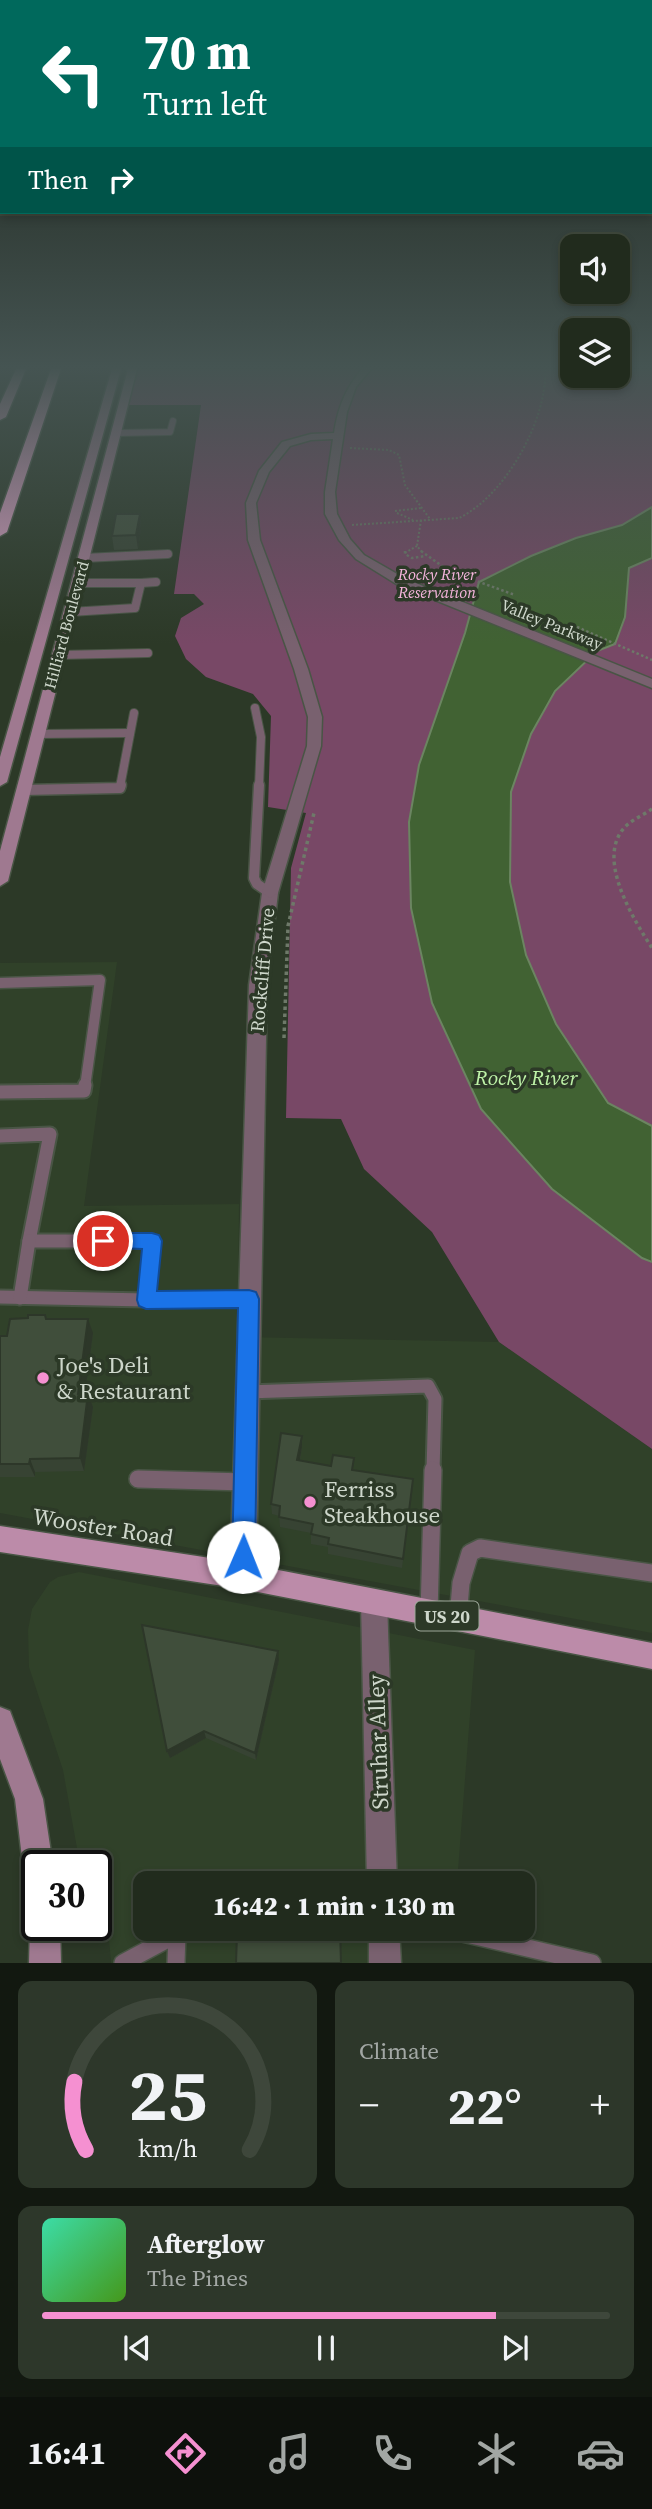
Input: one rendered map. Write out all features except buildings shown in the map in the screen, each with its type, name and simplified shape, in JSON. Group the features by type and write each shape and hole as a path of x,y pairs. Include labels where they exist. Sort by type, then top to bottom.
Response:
{"highway":[{"path":"0,532 25,461"}],"main road":[{"name":"Hilliard Boulevard","path":"0,782 91,461"},
{"name":"Hilliard Boulevard","path":"0,881 109,461"},
{"name":"Wooster Road","path":"0,1539 243,1576 652,1656"},
{"path":"0,1721 29,1799 36,1850"},
{"path":"45,1941 45,1963"}],"street":[{"name":"Rockcliff Drive","path":"243,1576 258,985 270,893 314,746 315,717 301,669 254,540 251,503 264,471 272,461"},
{"name":"Valley Parkway","path":"335,461 329,502 337,527 360,556 381,572 647,682"},
{"name":"Struhar Alley","path":"374,1602 382,1871"},
{"path":"384,1941 385,1963"}],"lane":[{"path":"84,558 169,554"},
{"path":"77,583 156,582"},
{"path":"70,611 128,611 135,608 141,583"},
{"path":"59,655 148,653"},
{"path":"255,708 261,737 254,878 257,884 270,893"},
{"path":"24,790 120,788 134,713"},
{"path":"38,734 130,733"},
{"path":"0,983 100,980 84,1091 0,1092"},
{"path":"0,1136 50,1134 20,1298"},
{"path":"29,1241 152,1241 146,1300"},
{"path":"0,1297 249,1299"},
{"path":"247,1392 428,1386 435,1399 429,1613"},
{"path":"138,1479 245,1482"},
{"path":"458,1618 461,1583 470,1553 480,1548 652,1573"},
{"path":"124,1963 164,1941"},
{"path":"176,1963 177,1941"},
{"path":"497,1941 592,1963"}],"path":[{"path":"401,461 402,478 430,519"},
{"path":"344,526 466,517 501,479 512,461"},
{"path":"415,520 396,512 421,508"},
{"path":"421,520 417,546 425,556 444,568 515,595"},
{"path":"417,546 405,551 405,554 412,558 425,556"},
{"path":"577,627 652,660"},
{"path":"652,809 622,830 615,841 622,891 630,914 652,948"}],"shaded area":[{"path":"117,962 84,1206 239,1204 238,1337 499,1342 652,1449 652,1633 0,1513 0,963"},
{"path":"79,1572 475,1650 458,1871 133,1871 133,1941 371,1941 371,1963 111,1963 112,1850 77,1850 63,1770 29,1667 28,1630 32,1609 50,1582 58,1577"}],"green space":[{"name":"Rocky River Reservation","path":"193,461 652,461 652,1449 499,1342 432,1232 364,1169 341,1119 286,1118 291,868 306,813 268,807 271,716 253,694 206,677 186,659 175,636 181,618 204,604 194,594 174,594"}],"water":[{"name":"Rocky River","path":"652,507 652,558 629,568 625,617 615,644 597,651 555,691 531,734 511,792 510,882 526,955 556,1024 608,1103 652,1126 652,1262 642,1258 552,1189 481,1109 432,1003 411,908 409,822 419,765 465,633 479,582 531,556 576,538 622,525"}],"place":[{"name":"Joe's Deli & Restaurant","path":"43,1378"},
{"name":"Ferriss Steakhouse","path":"310,1502"}],"route":[{"path":"103,1241 152,1241 146,1300 249,1299 243,1557"}]}
